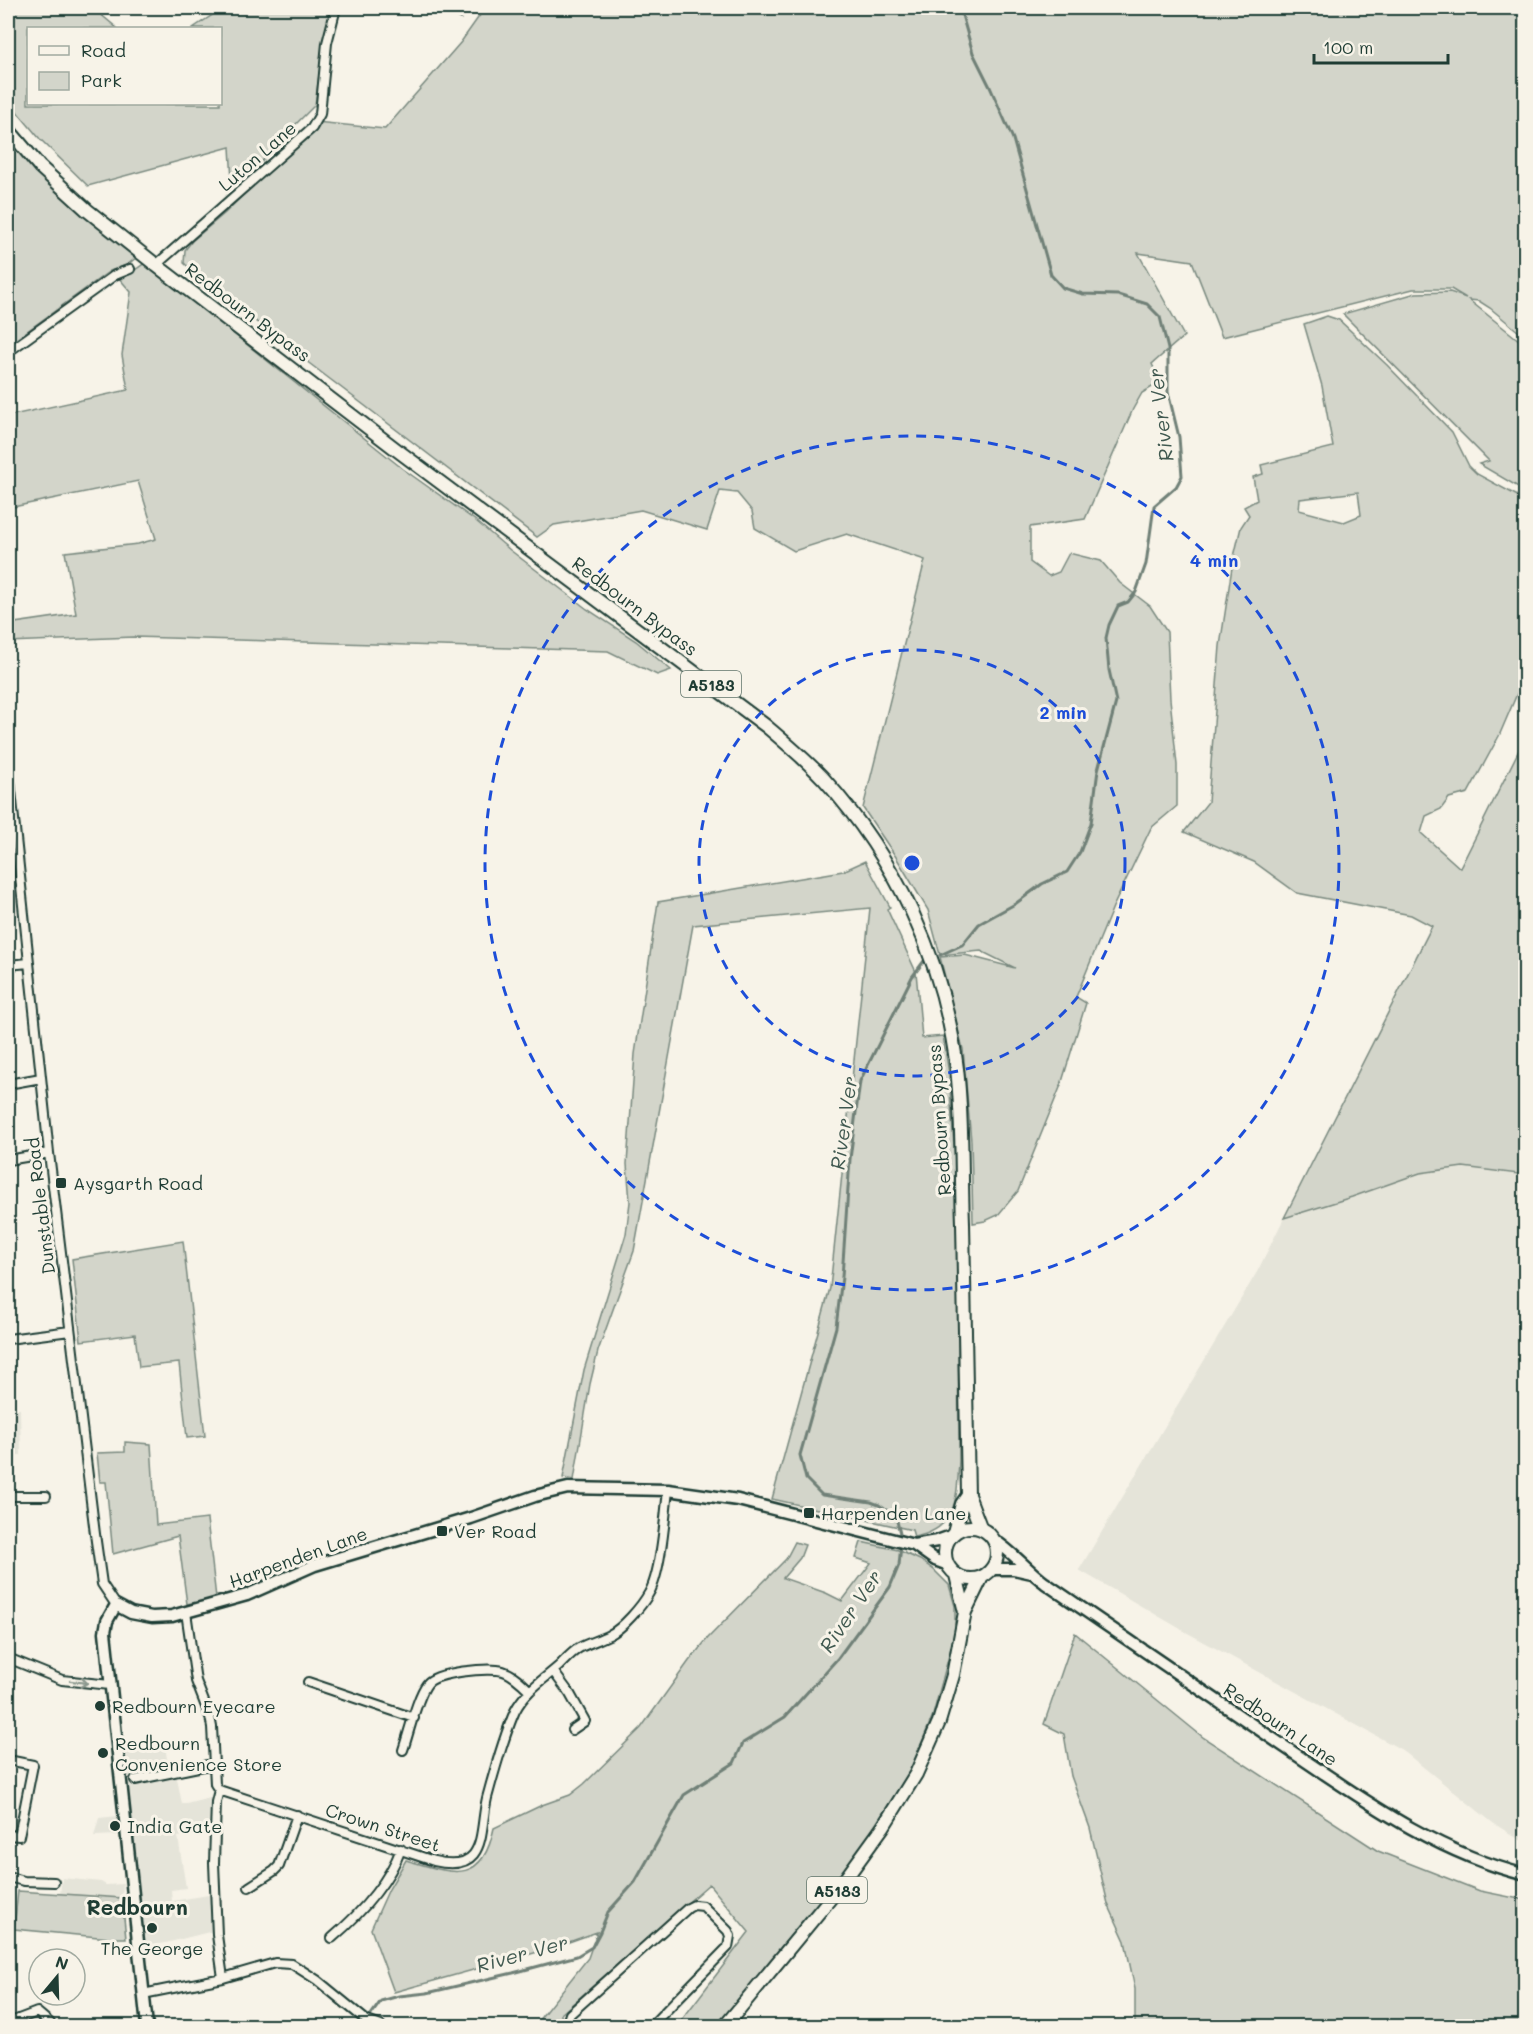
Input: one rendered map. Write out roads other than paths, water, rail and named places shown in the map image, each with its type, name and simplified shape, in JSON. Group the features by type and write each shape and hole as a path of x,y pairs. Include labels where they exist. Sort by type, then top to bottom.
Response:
{"main road":[{"name":"Redbourn Bypass","path":"8,129 40,167 87,210 156,265 397,450 766,726 822,777 856,818 898,882 912,911 937,972 948,1012 957,1070 962,1187 968,1495 981,1529"},
{"name":"Redbourn Bypass","path":"952,1534 962,1504 968,1495"},
{"path":"970,1527 981,1529 994,1540 997,1554 987,1573 969,1580 956,1575 946,1564 944,1552 952,1534 970,1527"},
{"name":"A5183","path":"724,2026 844,1881 883,1827 916,1774 936,1731 949,1691 964,1612 987,1573"},
{"name":"A5183","path":"956,1575 964,1612"}],"street":[{"name":"Luton Lane","path":"156,265 312,128 320,114 327,43 336,8"},
{"path":"8,352 115,275 130,269"},
{"name":"Dunstable Road","path":"8,762 11,835 29,963 40,1078 102,1584 116,1605"},
{"path":"8,965 29,963"},
{"path":"8,1084 40,1078"},
{"path":"8,1160 49,1153"},
{"path":"8,1339 70,1331"},
{"name":"Harpenden Lane","path":"116,1605 131,1613 152,1617 172,1616 247,1594 315,1565 471,1518 535,1496 568,1488 668,1490 738,1500 909,1544 946,1564"},
{"path":"403,1750 426,1685 434,1678 445,1674 500,1670 510,1674 529,1690 579,1648 612,1634 640,1608 651,1591 656,1573 668,1490"},
{"path":"8,1496 46,1496"},
{"name":"Harpenden Lane","path":"909,1544 937,1541 952,1534"},
{"name":"Redbourn Lane","path":"994,1540 1006,1547 1032,1574 1378,1809 1443,1845 1506,1870 1526,1875"},
{"name":"Redbourn Lane","path":"987,1573 1014,1569 1032,1574"},
{"path":"116,1605 107,1621 105,1632 110,1685 128,1781 147,2026"},
{"path":"186,1612 196,1681 210,1717 215,1784 219,1790 216,1802 214,1863 217,1935 223,1978"},
{"path":"8,1658 62,1680 110,1685"},
{"path":"553,1671 570,1694 585,1721 572,1730"},
{"path":"308,1682 414,1718"},
{"name":"Crown Street","path":"219,1790 447,1864 456,1863 473,1854 482,1837 487,1800 512,1718 520,1701 529,1690"},
{"path":"8,1760 33,1765 19,1836 8,1835"},
{"path":"128,1781 213,1764"},
{"path":"249,1887 279,1866 297,1815"},
{"path":"332,1938 365,1906 387,1877 401,1849"},
{"path":"8,1877 24,1881 54,1882"},
{"path":"566,2026 570,2014 688,1908 703,1906 729,1931 728,1947 651,2026"},
{"path":"143,1994 223,1978 275,1963 292,1964 317,1980 367,2021 381,2026"},
{"path":"8,2023 37,2012 50,2024"}],"waterway":[{"name":"River Ver","path":"940,955 962,945 979,924 1015,904 1042,884 1067,872 1080,852 1091,823 1098,770 1116,702 1109,670 1106,638 1109,625 1118,606 1128,602 1136,592 1146,564 1154,506 1176,487 1182,476 1179,437 1168,392 1168,349 1160,317 1147,304 1118,295 1083,294 1063,288 1051,275 1013,139 973,53 960,8"},
{"name":"River Ver","path":"901,1538 897,1521 893,1515 879,1505 822,1495 806,1479 800,1455 836,1327 842,1277 850,1159 860,1081 912,977 924,961"},
{"name":"River Ver","path":"363,2026 381,2001 513,1973 577,1956 592,1947 608,1912 635,1882 684,1795 734,1763 743,1743 785,1717 838,1658 890,1587 899,1565 901,1545"}],"place":[{"name":"Aysgarth Road","path":"61,1183"},
{"name":"Harpenden Lane","path":"809,1513"},
{"name":"Ver Road","path":"442,1531"},
{"name":"Redbourn Eyecare","path":"100,1706"},
{"name":"Redbourn Convenience Store","path":"103,1753"},
{"name":"India Gate","path":"115,1826"},
{"name":"The George","path":"152,1928"}],"district":[{"name":"Redbourn","path":"137,1906"}]}
